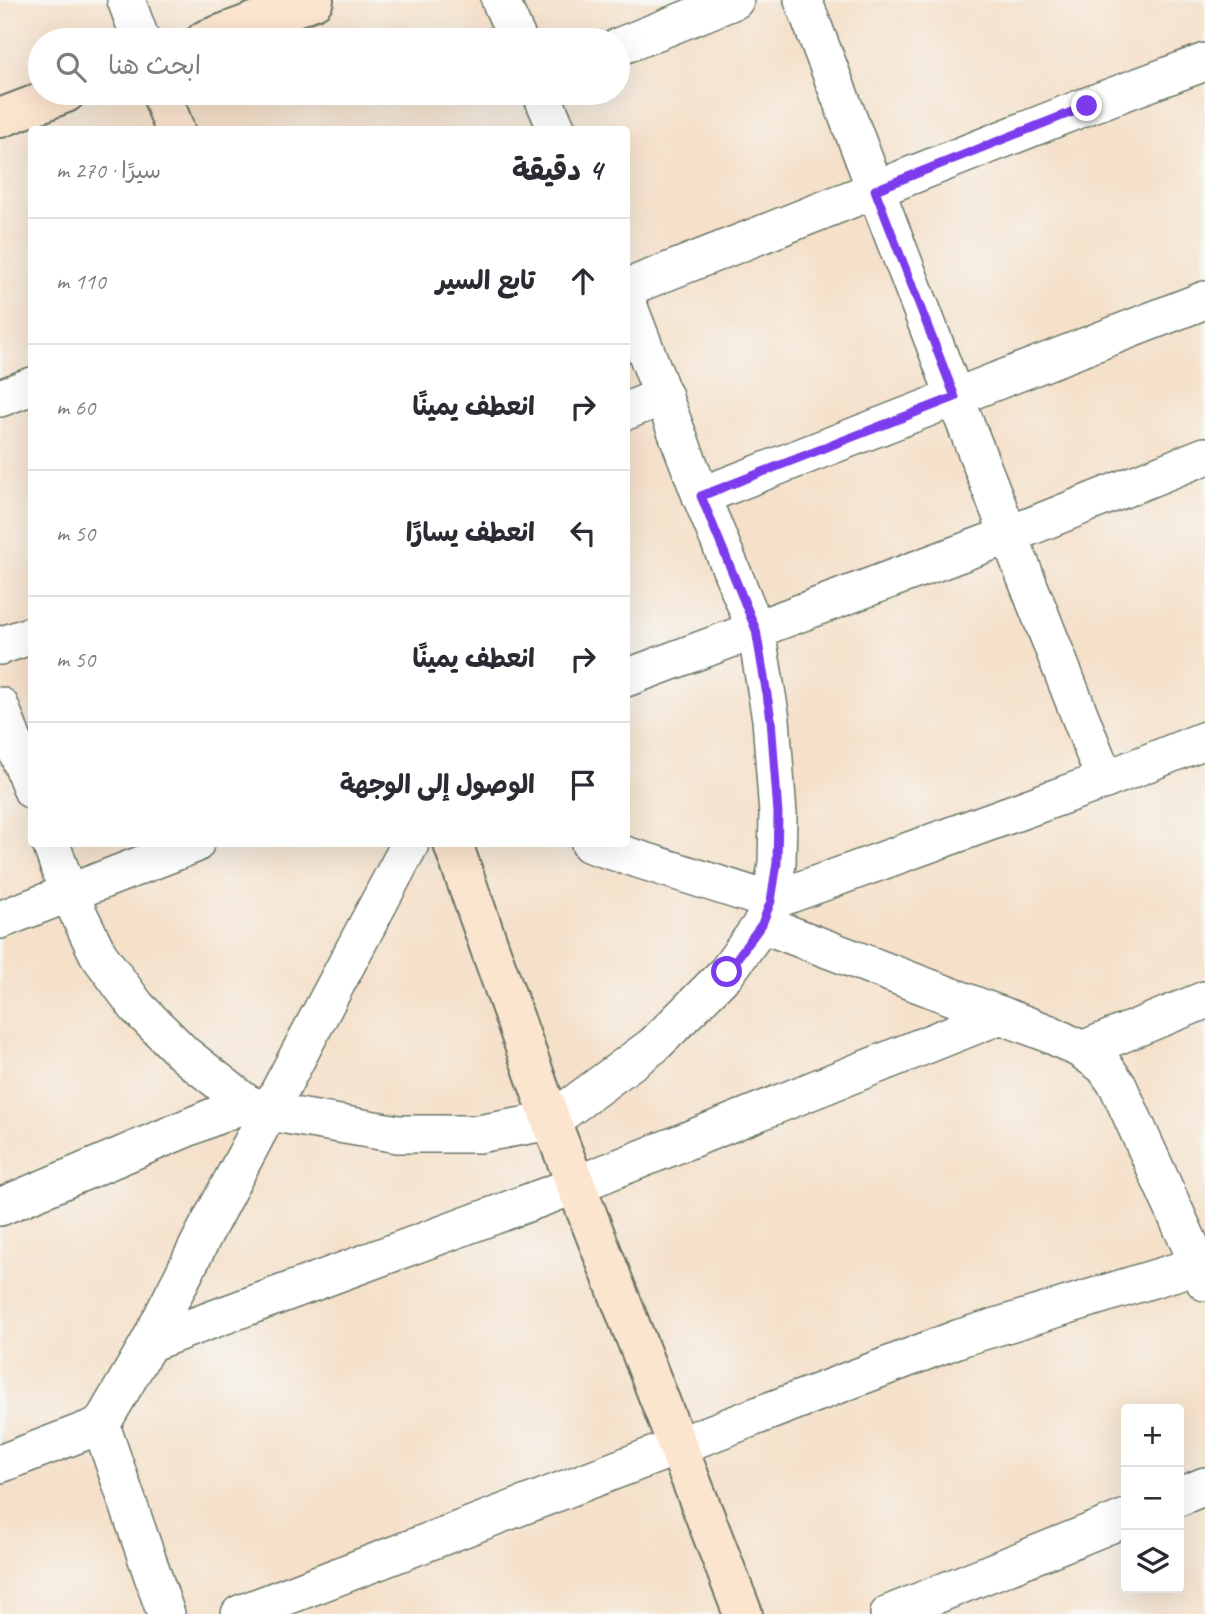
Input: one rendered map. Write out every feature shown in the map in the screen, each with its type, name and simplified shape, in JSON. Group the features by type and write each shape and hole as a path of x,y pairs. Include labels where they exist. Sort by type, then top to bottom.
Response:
{"street":[{"path":"126,0 136,28"},
{"path":"238,28 314,0"},
{"path":"500,0 513,28"},
{"path":"630,42 736,0"},
{"path":"803,0 1105,780"},
{"path":"630,286 1205,62"},
{"path":"0,118 34,105"},
{"path":"166,105 174,126"},
{"path":"546,105 555,126"},
{"path":"701,496 1205,300"},
{"path":"52,847 69,894 98,954 138,1007 184,1054 258,1107 398,1134 478,1134 551,1121 654,1045 727,972 766,913 777,863 778,814 771,719 756,630 701,496 630,309"},
{"path":"0,398 28,388"},
{"path":"630,409 664,396"},
{"path":"630,677 1009,535 1205,456"},
{"path":"0,646 28,636"},
{"path":"0,706 10,760 28,785"},
{"path":"766,913 1205,740"},
{"path":"0,920 187,847"},
{"path":"0,1464 101,1425 149,1343 258,1107 408,847"},
{"path":"454,847 551,1121 743,1614"},
{"path":"240,1614 960,1338 1203,1270 1118,1086 1104,1066 1082,1050 766,913 598,847"},
{"path":"1082,1050 1205,999"},
{"path":"149,1343 576,1185 1001,1015"},
{"path":"0,1207 258,1107"},
{"path":"101,1425 166,1614"},
{"path":"1184,1495 1205,1486"},
{"path":"889,1614 1121,1520"}],"route":[{"path":"727,972 762,924 771,901 777,863 778,814 771,719 756,630 701,496 955,397 875,190 1087,106"}]}
